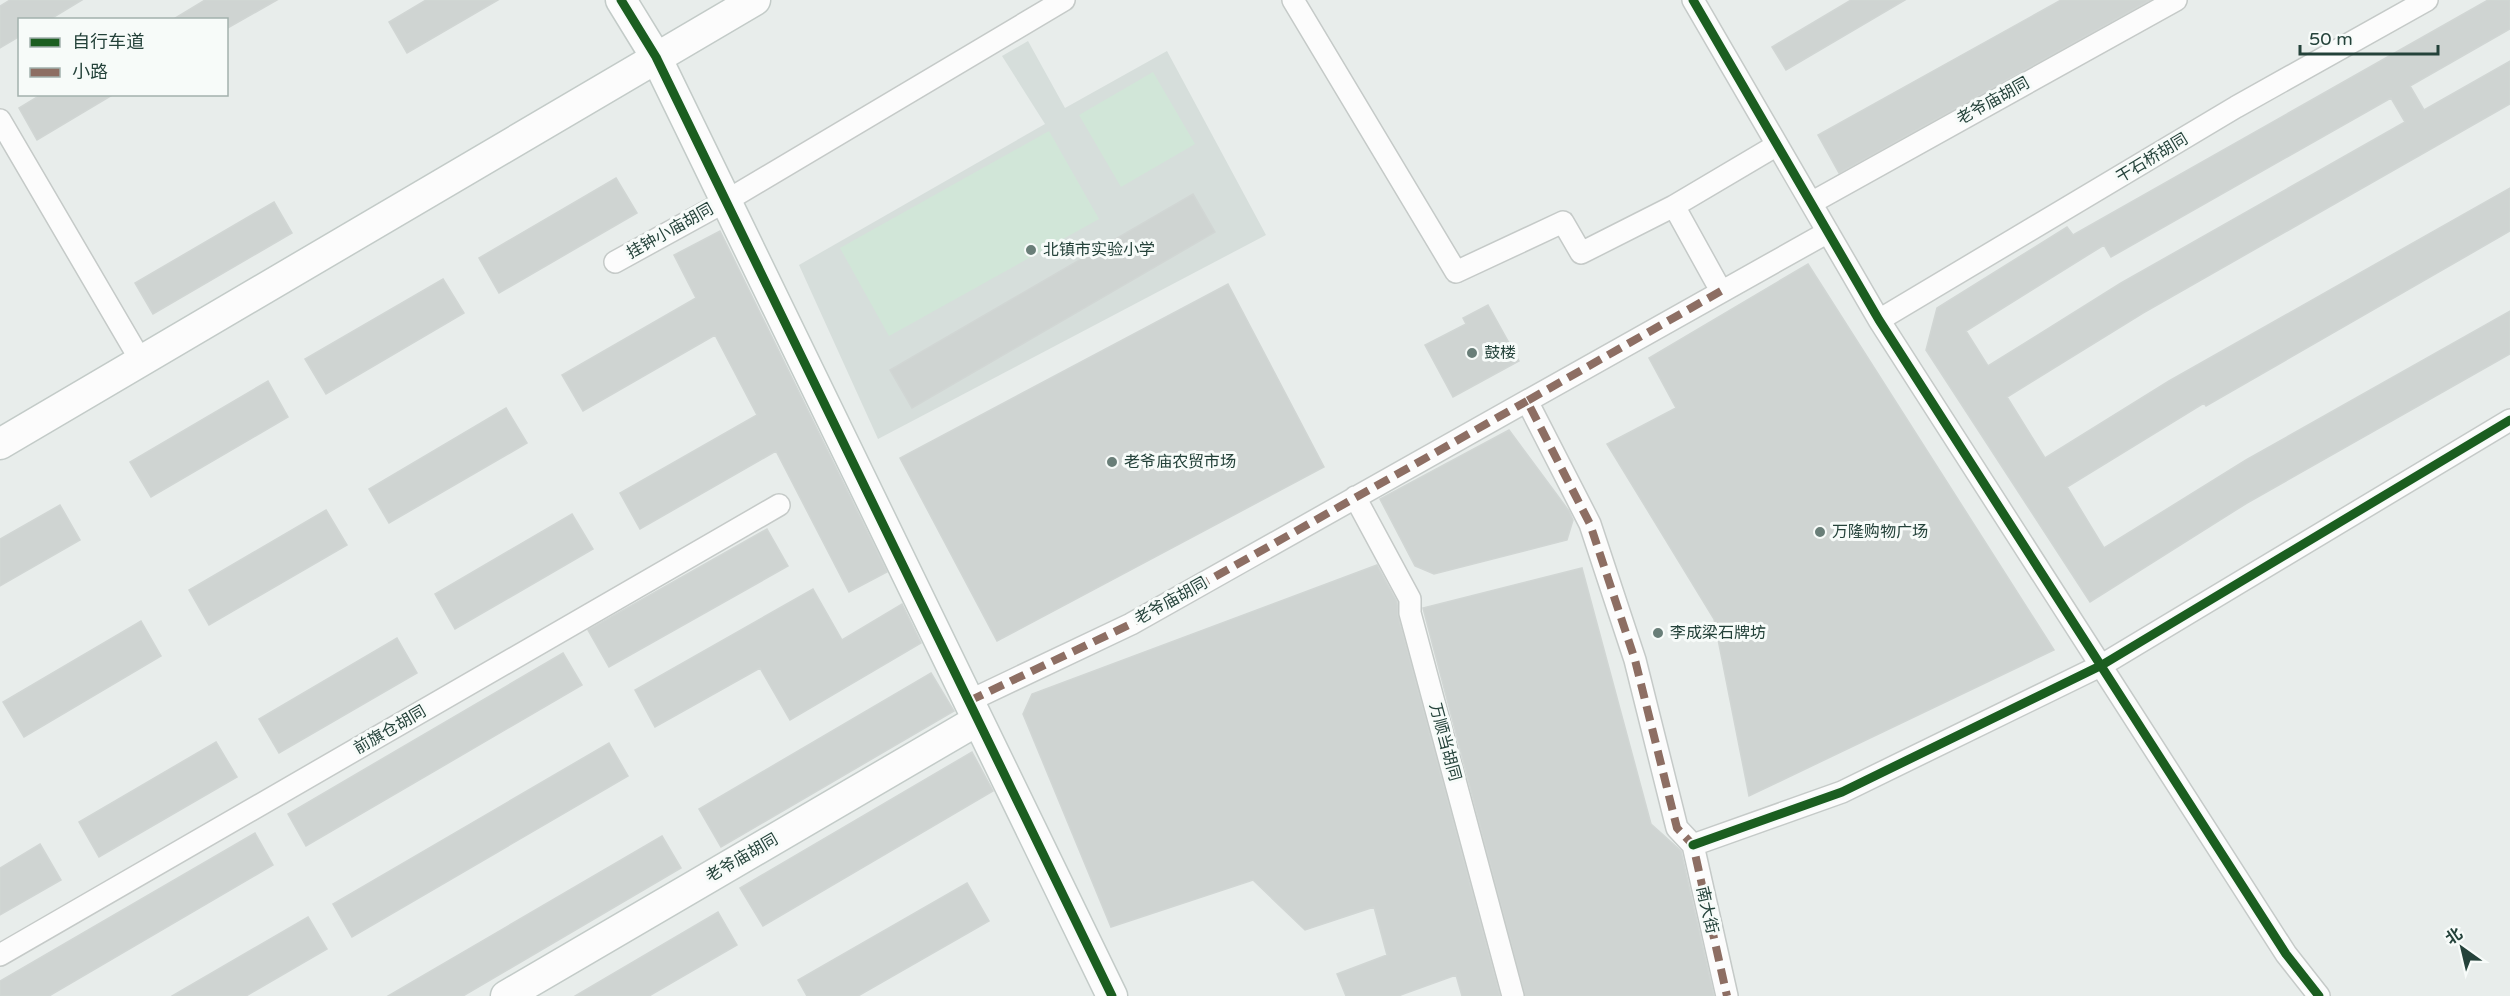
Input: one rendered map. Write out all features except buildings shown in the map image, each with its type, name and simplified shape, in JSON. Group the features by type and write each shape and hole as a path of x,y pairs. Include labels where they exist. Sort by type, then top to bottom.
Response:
{"street":[{"path":"621,0 656,57 1112,996"},
{"path":"0,444 755,0"},
{"name":"挂钟小庙胡同","path":"615,262 726,201 1064,0"},
{"path":"1293,0 1456,272 1563,222 1581,253 1674,206 1777,145"},
{"path":"1693,0 1879,320 2102,664 2286,954 2319,996"},
{"name":"老爷庙胡同","path":"1811,203 2176,0"},
{"name":"干石桥胡同","path":"1879,320 2236,107 2427,0"},
{"path":"0,120 141,361"},
{"path":"1674,206 1721,291"},
{"name":"老爷庙胡同","path":"506,996 973,711 1828,232"},
{"path":"1527,401 1590,524 1635,660 1677,828 1693,845 1842,792 2102,664 2510,420"},
{"name":"万顺当胡同","path":"1361,493 1410,599 1410,613 1513,996"},
{"name":"前旗仓胡同","path":"0,956 779,505"},
{"name":"南大街","path":"1693,845 1727,996"}],"shaded area":[{"name":"北镇市实验小学","path":"1028,41 1065,108 1167,51 1266,235 878,439 799,265 1045,124 1002,56"}],"green space":[{"path":"1153,72 1195,144 1121,187 1079,115"},
{"path":"1049,131 1099,219 889,336 840,248"}],"marked path":[{"path":"1721,291 1527,401 1590,524 1635,660 1677,828 1693,845 1727,996"},
{"path":"969,701 1131,624 1527,401"}],"cycle path":[{"path":"621,0 656,57 1112,996"},
{"path":"1693,0 1879,320 2286,954 2319,996"},
{"path":"1693,845 1842,792 2102,665 2510,420"}],"place":[{"name":"北镇市实验小学","path":"1031,250"},
{"name":"鼓楼","path":"1472,353"},
{"name":"老爷庙农贸市场","path":"1112,462"},
{"name":"万隆购物广场","path":"1820,532"},
{"name":"李成梁石牌坊","path":"1658,633"}]}
